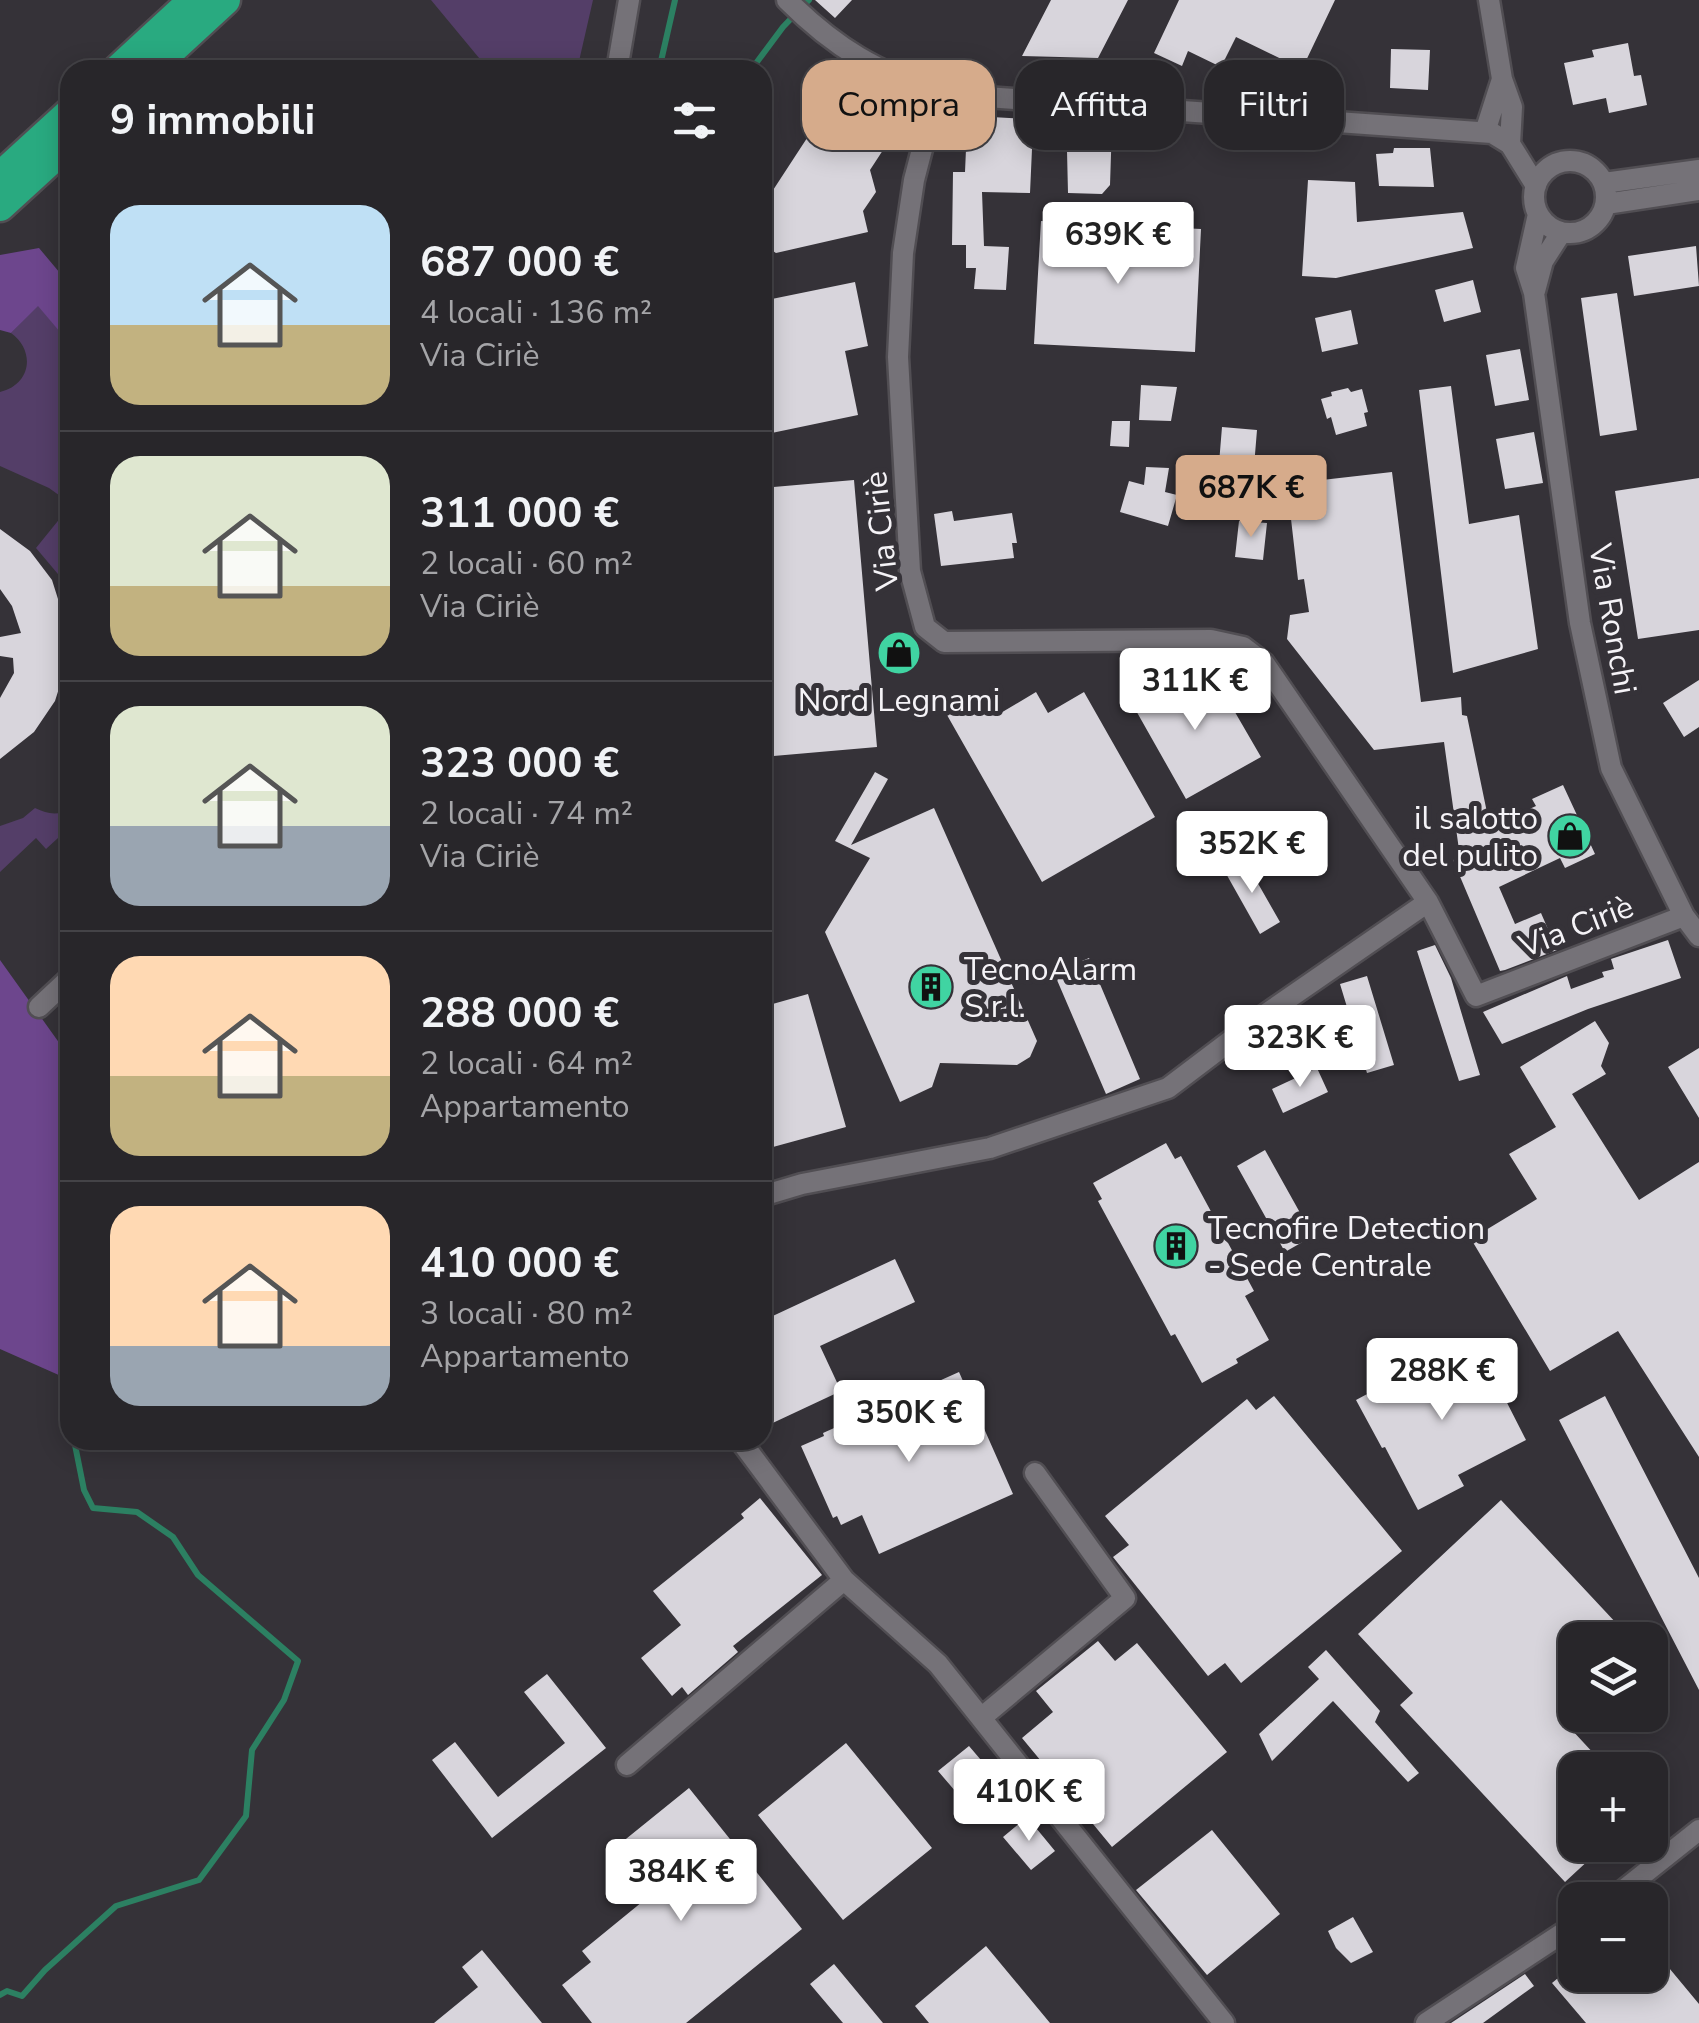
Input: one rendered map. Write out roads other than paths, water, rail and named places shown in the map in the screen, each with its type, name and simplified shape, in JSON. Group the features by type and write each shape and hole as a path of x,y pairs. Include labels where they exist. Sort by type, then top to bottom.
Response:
{"highway":[{"path":"129,60 194,0"},
{"path":"160,60 225,0"},
{"path":"0,177 60,123"},
{"path":"0,206 60,151"}],"street":[{"path":"619,60 629,0"},
{"path":"787,0 860,60"},
{"path":"1489,0 1502,79 1514,121 1515,150"},
{"path":"1485,132 1502,79"},
{"path":"995,98 1485,132 1499,135 1543,177"},
{"name":"Via Ciriè","path":"921,150 903,252 898,358 910,572 925,627 944,642 1211,640 1243,647 1264,663 1428,902 1476,996 1684,916"},
{"path":"1562,162 1582,163 1591,168 1605,193 1597,222 1580,232 1551,229 1534,204 1543,177 1562,162"},
{"path":"1605,193 1699,170"},
{"path":"1605,193 1699,190"},
{"name":"Via Ronchi","path":"1538,214 1526,268 1534,293 1580,623 1611,768 1684,916 1699,936"},
{"name":"Via Ronchi","path":"1534,293 1542,261 1560,232"},
{"path":"772,1193 990,1148 1168,1088 1263,1016 1428,902"},
{"path":"39,1007 60,987"},
{"path":"747,1450 844,1580 938,1664 1224,2023"},
{"path":"981,1718 1125,1598 1035,1473"},
{"path":"627,1765 844,1580"},
{"path":"1634,1882 1699,1830"},
{"path":"1426,2023 1558,1936"}],"waterway":[{"path":"661,60 675,0"},
{"path":"758,60 809,0"},
{"path":"0,1995 7,1991 22,1996 116,1906 199,1880 246,1816 252,1750 284,1700 298,1661 198,1575 173,1537 137,1512 93,1508 84,1490 76,1450"}],"place":[{"name":"Nord Legnami","path":"899,653"},
{"name":"il salotto del pulito","path":"1570,836"},
{"name":"TecnoAlarm S.r.l.","path":"931,987"},
{"name":"Tecnofire Detection - Sede Centrale","path":"1176,1246"}]}
